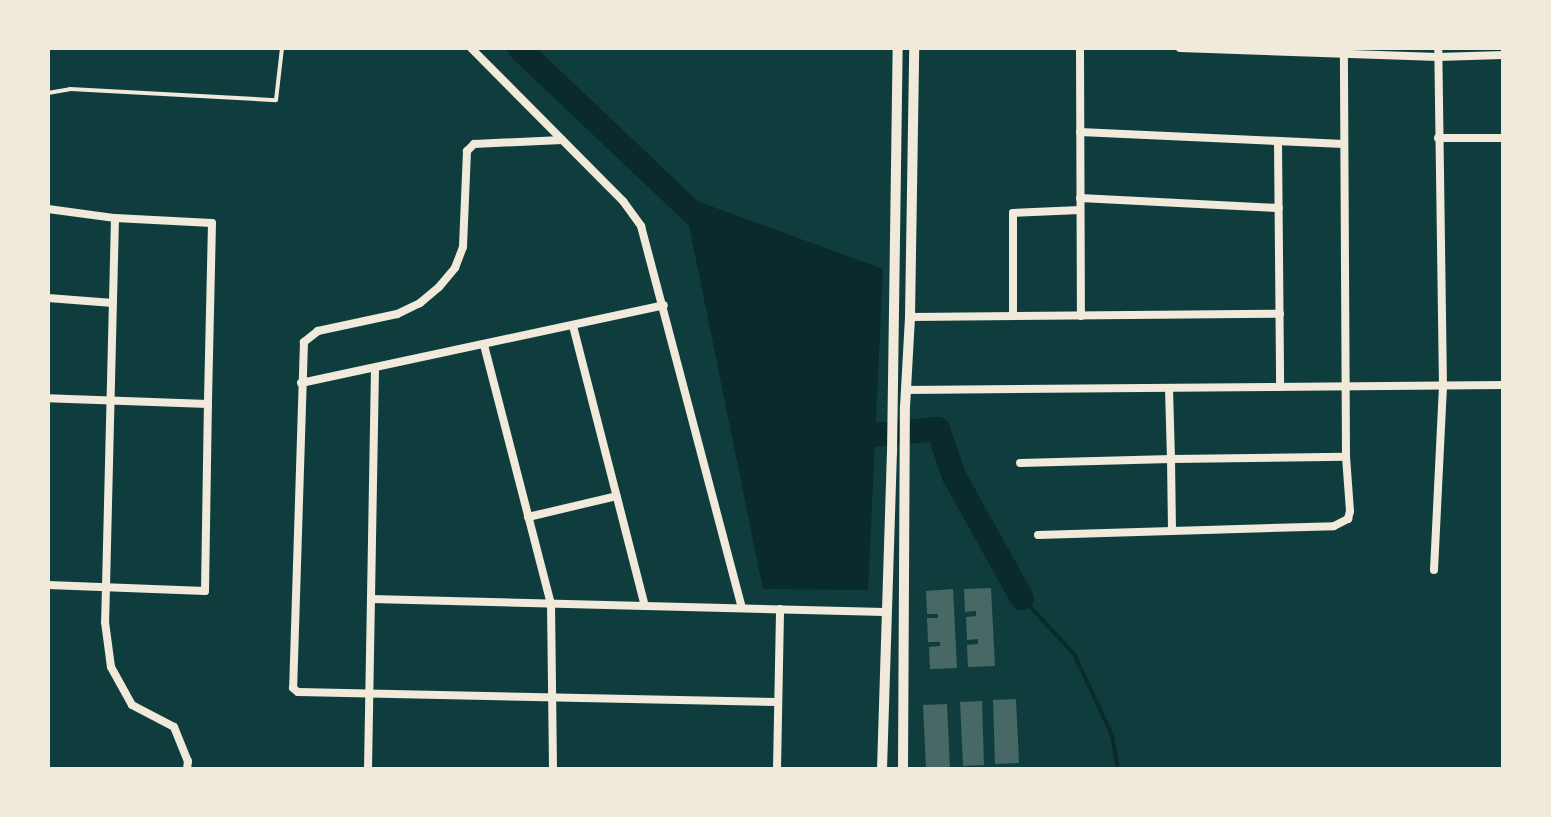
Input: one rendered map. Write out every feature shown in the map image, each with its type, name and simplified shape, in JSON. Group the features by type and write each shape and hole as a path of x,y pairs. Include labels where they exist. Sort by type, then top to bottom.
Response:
{"street":[{"path":"471,48 623,201 641,226 742,608"},
{"path":"882,769 892,453 898,48"},
{"path":"903,769 906,390 914,48"},
{"path":"1080,48 1081,316"},
{"path":"1180,48 1344,55 1438,52 1503,55"},
{"path":"1434,570 1443,388 1438,52"},
{"path":"1038,535 1342,524 1350,511 1346,457 1344,55"},
{"path":"1080,132 1344,144"},
{"path":"1438,138 1503,138"},
{"path":"562,140 474,144 467,151 467,226 455,268 420,303 397,314 310,335 302,351 291,681 298,692 778,702"},
{"path":"1278,141 1280,387"},
{"path":"1080,198 1279,208"},
{"path":"48,209 115,218 212,223 205,591 48,585"},
{"path":"1013,316 1013,213 1080,210"},
{"path":"115,218 105,622 111,667 132,705 174,727 188,761 187,769"},
{"path":"48,298 113,303"},
{"path":"301,383 375,370 664,305"},
{"path":"910,317 1280,314"},
{"path":"573,326 645,606"},
{"path":"484,345 551,604 553,769"},
{"path":"368,769 375,370"},
{"path":"906,390 1443,388 1503,385"},
{"path":"1169,388 1172,531"},
{"path":"48,398 208,404"},
{"path":"1020,463 1346,457"},
{"path":"528,517 617,496"},
{"path":"371,599 885,612"},
{"path":"777,769 780,609"}],"lane":[{"path":"48,93 70,89 276,100 282,48"}],"water":[{"path":"683,196 883,269 868,590 763,589"}],"building":[{"path":"991,588 995,666 968,667 967,645 978,644 978,639 967,640 966,617 976,616 976,611 965,612 964,589"},
{"path":"953,589 957,668 930,669 929,647 940,646 940,642 928,642 927,618 938,618 938,614 927,614 926,591"},
{"path":"1016,699 1019,763 995,764 993,700"},
{"path":"982,701 984,765 963,766 960,702"},
{"path":"947,704 950,769 926,769 923,705"}],"waterway":[{"path":"519,48 709,228"},
{"path":"843,438 938,429 954,476 1022,598"},
{"path":"1022,598 1074,654 1112,735 1118,769"}]}
